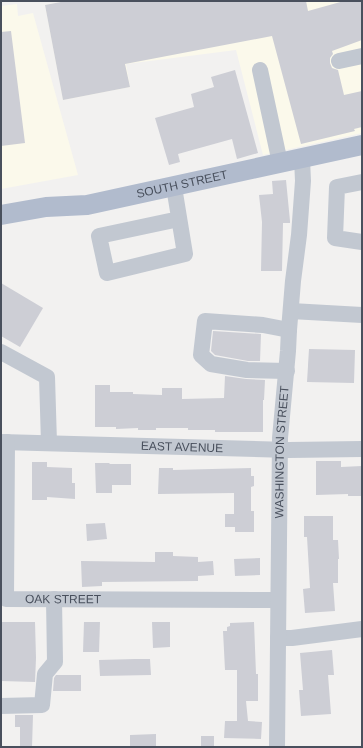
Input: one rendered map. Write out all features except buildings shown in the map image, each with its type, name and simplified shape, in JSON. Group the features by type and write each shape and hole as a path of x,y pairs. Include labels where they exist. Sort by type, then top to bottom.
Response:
{"main road":[{"name":"SOUTH STREET","path":"1,215 46,207 87,205 362,145"}],"street":[{"path":"339,61 362,56"},
{"path":"260,70 280,163"},
{"name":"WASHINGTON STREET","path":"277,747 280,438 287,371 293,281 299,235 302,159"},
{"path":"362,182 337,187 334,238 362,242"},
{"path":"174,185 185,254 107,273 99,236 179,219"},
{"path":"291,311 362,315"},
{"path":"287,371 247,370 211,364 201,355 205,321 263,325 289,330"},
{"path":"1,352 47,377 49,443"},
{"name":"EAST AVENUE","path":"4,442 280,449 362,449"},
{"name":"OAK STREET","path":"4,442 4,600 278,600"},
{"path":"1,706 42,705 45,674 55,662 54,600"},
{"path":"278,638 292,638 362,629"}],"shaded area":[{"path":"66,1 362,1 362,133 263,155 236,50 126,64 130,87 63,100 45,5"},
{"path":"17,4 18,16 33,13 78,175 1,189 1,6"}]}
